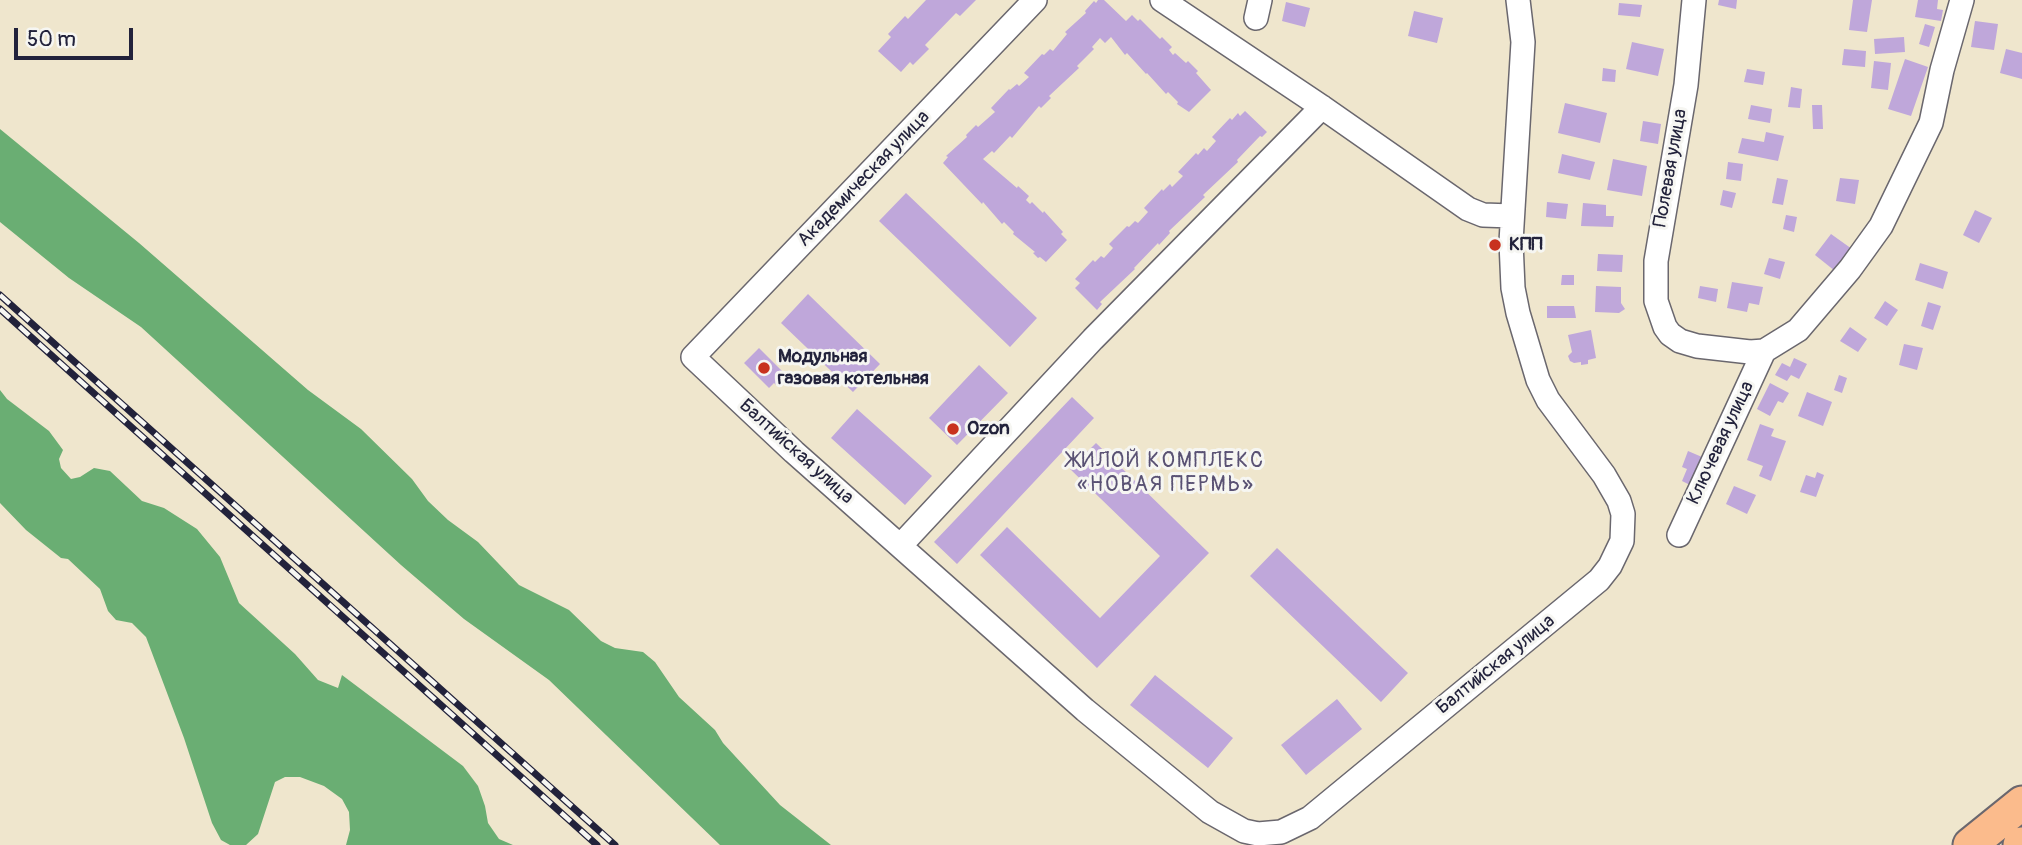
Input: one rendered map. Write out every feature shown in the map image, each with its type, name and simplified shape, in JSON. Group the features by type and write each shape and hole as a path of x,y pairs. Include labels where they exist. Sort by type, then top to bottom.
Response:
{"highway":[{"path":"1969,845 2022,803"}],"street":[{"name":"Академическая улица","path":"693,358 1035,0"},
{"path":"1161,0 1322,107 1468,209 1483,215 1512,216"},
{"name":"Балтийская улица","path":"693,358 794,452 1085,710 1210,812 1244,831 1258,834 1281,832 1294,827 1310,818 1599,580 1618,554 1624,528 1619,500 1604,475 1548,400 1530,355 1513,288 1512,216 1523,42 1518,0"},
{"name":"Полевая улица","path":"1670,334 1661,319 1656,301 1656,261 1686,85 1694,0"},
{"path":"1764,351 1798,330 1850,269 1881,226 1931,123 1942,70 1962,0"},
{"path":"901,545 1093,339 1322,107"},
{"name":"Ключевая улица","path":"1670,334 1680,341 1697,346 1738,352 1764,351 1679,535"}],"green space":[{"path":"0,129 139,243 308,390 361,429 412,479 428,501 478,542 519,585 569,610 601,641 615,648 643,652 655,662 679,697 715,730 723,743 780,805 831,845 720,845 549,680 464,619 401,565 141,327 69,278 0,222"},
{"path":"0,390 7,399 49,431 63,450 59,459 61,468 71,479 94,468 110,471 142,501 164,508 197,529 220,557 239,603 295,654 318,680 338,688 342,675 463,766 478,786 488,823 499,839 513,845 346,845 350,830 349,812 342,799 324,786 300,777 285,777 275,782 258,834 246,845 230,845 221,840 212,823 146,637 132,623 116,620 108,611 100,589 68,559 61,558 26,530 0,503"}],"building":[{"path":"926,0 976,0 960,16 956,13 925,45 929,49 913,65 910,62 901,72 878,51 891,37 888,34 905,16 908,19"},
{"path":"1098,0 1104,0 1126,21 1132,15 1138,21 1140,19 1172,47 1169,50 1173,55 1175,53 1186,63 1188,61 1198,71 1196,73 1211,90 1189,112 1177,104 1168,92 1166,94 1127,53 1125,55 1111,37 1105,43 1100,38 1092,47 1094,49 1077,66 1079,68 1049,96 1051,98 1041,108 1039,106 1012,138 1010,136 994,153 992,151 983,159 1029,196 1026,200 1043,213 1044,211 1063,232 1061,234 1067,240 1046,262 1038,258 1004,222 1002,224 943,163 948,157 946,156 976,125 978,127 995,112 991,108 1009,89 1017,84 1019,86 1029,77 1024,73 1042,54 1050,49 1053,51 1067,34 1065,32"},
{"path":"1719,0 1737,0 1736,9 1718,5"},
{"path":"1853,0 1872,0 1867,32 1849,30"},
{"path":"1918,0 1938,0 1937,9 1943,10 1941,21 1915,17"},
{"path":"1286,2 1310,8 1305,27 1282,21"},
{"path":"1619,3 1642,5 1640,17 1618,15"},
{"path":"1414,11 1443,18 1437,43 1408,36"},
{"path":"1975,21 1998,24 1994,50 1971,47"},
{"path":"1925,24 1935,27 1929,47 1919,44"},
{"path":"1904,37 1905,52 1875,54 1874,39"},
{"path":"1632,42 1664,49 1658,76 1626,69"},
{"path":"1844,49 1866,51 1865,67 1842,65"},
{"path":"2006,49 2022,53 2022,79 2000,73"},
{"path":"1905,59 1928,67 1911,116 1888,109"},
{"path":"1874,61 1891,63 1888,90 1871,88"},
{"path":"1603,68 1616,70 1615,82 1602,81"},
{"path":"1747,69 1765,72 1763,85 1744,82"},
{"path":"1791,87 1802,89 1800,108 1788,107"},
{"path":"1565,103 1607,113 1600,143 1558,133"},
{"path":"1751,105 1772,109 1770,123 1748,119"},
{"path":"1812,105 1822,105 1823,129 1813,129"},
{"path":"1245,111 1267,132 1260,136 1238,162 1203,195 1205,197 1169,231 1159,245 1158,243 1100,302 1102,304 1097,310 1075,288 1080,283 1075,279 1093,260 1095,262 1101,256 1104,258 1113,248 1109,244 1127,226 1135,221 1138,223 1148,212 1144,208 1162,189 1163,191 1170,184 1172,187 1183,176 1178,172 1196,153 1198,155 1204,148 1207,151 1216,141 1212,137 1230,118 1232,120 1238,113 1240,116"},
{"path":"1643,121 1661,124 1658,144 1640,141"},
{"path":"1766,132 1784,136 1778,161 1738,153 1742,138 1764,142"},
{"path":"1562,154 1595,162 1590,180 1558,173"},
{"path":"1613,159 1647,166 1642,196 1607,190"},
{"path":"1728,162 1743,164 1741,181 1726,179"},
{"path":"1777,178 1788,180 1783,205 1772,203"},
{"path":"1840,178 1859,180 1855,204 1836,201"},
{"path":"1723,190 1736,193 1732,208 1720,205"},
{"path":"906,193 1037,318 1010,347 879,221"},
{"path":"1547,202 1568,204 1566,219 1546,217"},
{"path":"1583,203 1606,205 1606,216 1614,216 1613,227 1581,226"},
{"path":"1975,210 1992,218 1979,243 1963,235"},
{"path":"1786,215 1797,217 1794,232 1783,229"},
{"path":"1831,234 1852,249 1835,271 1815,255"},
{"path":"1598,254 1623,255 1622,272 1597,271"},
{"path":"1769,258 1785,262 1780,279 1764,274"},
{"path":"1920,263 1948,272 1943,289 1915,280"},
{"path":"1562,275 1574,275 1574,285 1561,285"},
{"path":"1732,282 1763,287 1759,305 1749,303 1747,312 1727,308"},
{"path":"1596,286 1621,287 1621,303 1625,309 1619,313 1595,312"},
{"path":"1700,286 1718,289 1716,302 1698,298"},
{"path":"808,294 880,364 853,392 781,323"},
{"path":"1885,301 1898,310 1887,326 1874,318"},
{"path":"1928,302 1941,306 1933,330 1921,326"},
{"path":"1547,306 1574,306 1576,318 1547,318"},
{"path":"1850,327 1867,339 1858,352 1840,341"},
{"path":"1591,330 1596,358 1581,365 1581,362 1570,361 1568,356 1572,352 1568,335"},
{"path":"1904,344 1923,348 1917,370 1899,365"},
{"name":"Модульная газовая котельная","path":"759,348 784,373 776,385 774,383 769,388 744,363"},
{"path":"1794,358 1807,364 1799,379 1791,375 1787,381 1775,375 1782,363 1790,367"},
{"path":"979,365 1008,393 957,445 929,418"},
{"path":"1839,375 1847,378 1842,393 1834,390"},
{"path":"1770,383 1789,393 1783,403 1778,401 1770,416 1757,409"},
{"path":"1807,392 1832,402 1823,426 1798,416"},
{"path":"1072,397 1094,418 957,564 934,542"},
{"path":"857,409 932,476 905,505 831,438"},
{"path":"1760,424 1774,429 1771,436 1786,441 1771,481 1759,476 1763,466 1747,460"},
{"path":"1096,443 1209,553 1097,668 980,555 1007,527 1100,618 1160,556 1070,469"},
{"path":"1688,451 1702,457 1690,485 1682,481 1687,469 1682,467"},
{"path":"1817,472 1824,475 1816,497 1800,492 1806,475 1815,478"},
{"path":"1734,486 1756,495 1747,514 1726,504"},
{"path":"1277,548 1408,673 1381,702 1250,576"},
{"path":"1155,675 1233,738 1208,768 1130,705"},
{"path":"1337,699 1362,729 1306,775 1281,745"}],"railway":[{"path":"0,295 615,845"},
{"path":"0,309 597,845"}],"place":[{"name":"КПП","path":"1495,245"},
{"name":"Модульная газовая котельная","path":"764,368"},
{"name":"Ozon","path":"953,429"}],"district":[{"name":"ЖИЛОЙ КОМПЛЕКС «НОВАЯ ПЕРМЬ»","path":"1166,474"}]}
